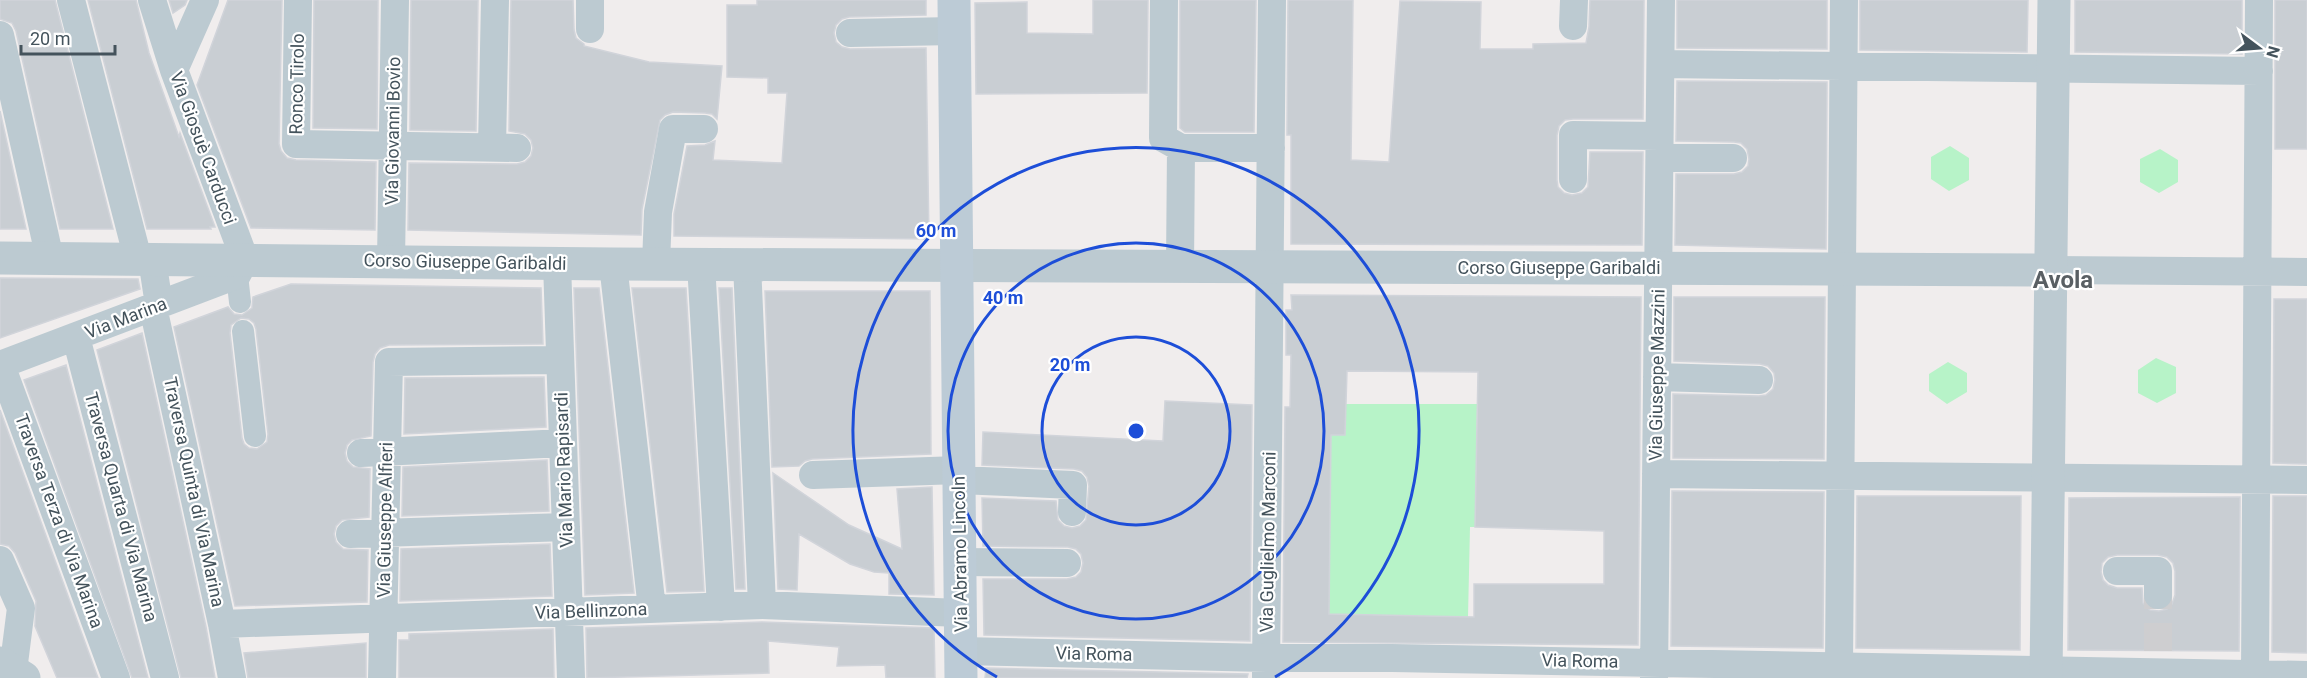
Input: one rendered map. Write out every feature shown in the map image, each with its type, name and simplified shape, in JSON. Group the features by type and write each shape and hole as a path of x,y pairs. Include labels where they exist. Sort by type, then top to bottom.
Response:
{"main road":[{"name":"Via Abramo Lincoln","path":"954,16 955,94 943,266 958,430 961,664"}],"street":[{"name":"Traversa Quinta di Via Marina","path":"71,0 145,259 232,678"},
{"name":"Via Giosuè Carducci","path":"152,0 240,279"},
{"path":"174,70 205,0"},
{"name":"Ronco Tirolo","path":"298,0 296,144 392,146"},
{"name":"Via Giovanni Bovio","path":"390,261 395,0"},
{"path":"392,146 504,148 495,0"},
{"path":"590,0 590,29"},
{"path":"1164,0 1163,138 1181,148 1271,143 1272,0"},
{"name":"Via Giuseppe Mazzini","path":"1654,670 1661,0"},
{"path":"1828,670 1836,483 1834,269 1839,62 1844,0"},
{"path":"2046,674 2054,0"},
{"path":"2255,674 2262,484 2264,272 2259,0"},
{"path":"850,33 954,16"},
{"path":"0,35 50,259"},
{"path":"1660,64 2054,61 2259,64"},
{"path":"656,264 658,212 673,129 704,129"},
{"path":"1573,179 1574,135 1733,158"},
{"name":"Via Guglielmo Marconi","path":"1266,668 1269,405 1281,267 1271,143"},
{"path":"1180,267 1181,148"},
{"name":"Corso Giuseppe Garibaldi","path":"0,258 145,259 240,279 390,261 943,266 2051,270"},
{"name":"Via Mario Rapisardi","path":"557,263 571,678"},
{"path":"613,264 652,609"},
{"path":"701,264 721,607"},
{"path":"747,264 762,605"},
{"path":"2051,270 2307,272"},
{"name":"Via Marina","path":"0,365 156,306 240,279"},
{"path":"243,331 255,436"},
{"name":"Traversa Quarta di Via Marina","path":"76,337 165,678"},
{"name":"Via Giuseppe Alfieri","path":"382,678 385,533 374,453 389,362 560,360"},
{"name":"Traversa Terza di Via Marina","path":"0,365 116,678"},
{"path":"1657,377 1759,381"},
{"path":"374,453 563,443"},
{"path":"1656,474 1836,483 2048,487 2262,484 2307,480"},
{"path":"813,475 959,475 1073,485 1072,512"},
{"path":"350,534 566,527"},
{"path":"0,560 21,608 13,671"},
{"path":"960,562 1067,563"},
{"path":"2117,571 2158,571 2158,595"},
{"name":"Via Bellinzona","path":"222,624 762,605 960,613"},
{"name":"Via Roma","path":"961,664 1266,668 1828,670 2046,674 2158,667 2307,675"}],"green space":[{"path":"1950,146 1969,158 1969,180 1949,191 1931,179 1931,157"},
{"path":"2160,149 2178,160 2178,182 2159,193 2140,182 2140,159"},
{"path":"2156,358 2176,367 2176,393 2157,403 2138,393 2138,370"},
{"path":"1948,362 1967,373 1967,392 1947,404 1929,391 1929,374"},
{"path":"1345,404 1477,404 1475,527 1470,527 1468,617 1328,614 1331,435"}],"building":[{"path":"0,0 55,0 113,229 60,229 16,31 12,23 0,19"},
{"path":"88,0 136,0 149,53 215,227 210,227 211,229 147,229"},
{"path":"169,0 187,0 185,5 173,13"},
{"path":"228,0 282,0 279,144 281,151 287,158 296,160 376,162 375,230 251,228 197,85"},
{"path":"314,0 378,0 377,129 313,128"},
{"path":"411,0 478,0 476,131 410,130"},
{"path":"511,0 573,0 574,30 576,38 584,46 649,62 722,66 717,119 712,114 673,112 660,120 642,209 641,235 408,230 409,163 517,164 525,162 531,156 533,148 531,140 525,134 509,131"},
{"path":"757,0 926,0 926,15 849,17 842,19 836,25 834,33 836,42 850,49 926,48 929,239 674,236 674,214 687,146 705,145 715,141 713,160 782,163 787,93 768,93 768,78 727,77 727,5 757,5"},
{"path":"1093,0 1148,0 1147,93 976,94 975,3 1027,2 1027,33 1093,34"},
{"path":"1180,0 1256,0 1254,132 1185,132 1180,128"},
{"path":"1288,0 1353,0 1351,160 1389,162 1400,1 1481,2 1480,49 1533,49 1533,44 1586,43 1590,0 1644,0 1643,119 1565,120 1559,126 1557,135 1558,187 1564,193 1572,195 1582,193 1588,187 1590,152 1643,152 1642,245 1291,244 1291,135 1287,135"},
{"path":"1677,0 1827,0 1827,49 1677,48"},
{"path":"1860,0 2028,0 2027,52 1860,50"},
{"path":"2075,0 2242,0 2242,54 2075,52"},
{"path":"2275,0 2307,0 2307,149 2275,149"},
{"path":"1677,81 1827,82 1826,249 1675,245 1676,174 1734,174 1742,172 1748,166 1749,159 1747,149 1741,143 1676,141"},
{"path":"0,111 26,229 0,229"},
{"path":"0,278 138,279 140,289 0,338"},
{"path":"291,284 541,288 543,344 389,345 380,348 375,354 371,436 352,440 347,445 345,453 347,461 353,467 370,469 369,517 342,520 336,526 334,534 336,542 343,549 368,550 367,602 235,606 174,327 228,307 234,314 242,315 252,308 253,297","holes":["241,318 249,319 254,323 256,329 268,434 267,442 257,449 249,448 244,444 242,438 230,333 231,325"]},
{"path":"574,288 599,288 634,593 585,595"},
{"path":"632,288 686,288 704,591 667,592"},
{"path":"719,288 732,288 745,589 736,589"},
{"path":"765,291 930,291 931,454 812,459 799,466 772,467"},
{"path":"1291,295 1641,297 1638,645 1283,642 1285,407 1290,407 1291,355 1286,355 1286,310 1292,310","holes":["1347,371 1478,372 1475,527 1604,531 1604,584 1474,584 1474,617 1329,614 1331,435 1345,435"]},
{"path":"1674,297 1825,297 1824,459 1673,458 1673,394 1759,396 1766,395 1773,389 1775,380 1774,373 1768,366 1760,364 1674,361"},
{"path":"2274,299 2307,299 2307,464 2273,463"},
{"path":"142,333 215,678 181,678 97,350"},
{"path":"66,365 148,678 132,678 24,380"},
{"path":"544,377 546,427 404,434 405,378"},
{"path":"1165,401 1252,405 1250,641 984,635 983,579 1067,579 1076,577 1081,572 1083,563 1081,554 1076,549 1068,547 983,546 982,498 1056,501 1058,520 1064,526 1072,528 1080,526 1086,520 1089,486 1087,477 1082,471 1074,469 982,465 983,432 1163,441"},
{"path":"0,410 98,678 57,678 35,626 36,601 15,553 9,546 0,544"},
{"path":"547,460 549,511 402,516 403,467"},
{"path":"773,473 849,525 902,549 897,489 932,487 934,595 889,594 889,573 874,572 850,564 799,534 797,590 778,589"},
{"path":"1672,491 1824,492 1823,648 1671,646"},
{"path":"1857,496 2021,496 2020,650 1856,648"},
{"path":"2273,496 2307,496 2307,653 2272,652"},
{"path":"2240,497 2239,651 2068,650 2069,498","holes":["2158,555 2167,557 2173,563 2175,571 2175,595 2172,604 2167,609 2150,610 2143,603 2142,588 2117,588 2108,585 2103,580 2102,563 2108,557"]},
{"path":"550,544 552,596 400,601 401,549"},
{"path":"762,622 934,628 935,678 886,678 885,665 837,666 839,647 768,641 769,673 587,678 586,628"},
{"path":"553,629 554,678 399,678 399,640 409,640 409,634"},
{"path":"366,643 366,678 248,678 244,653"},
{"path":"986,668 1248,674 1247,678 985,678"}],"tunnel":[{"path":"2158,595 2158,651"}],"district":[{"name":"Avola","path":"2063,280"}]}
